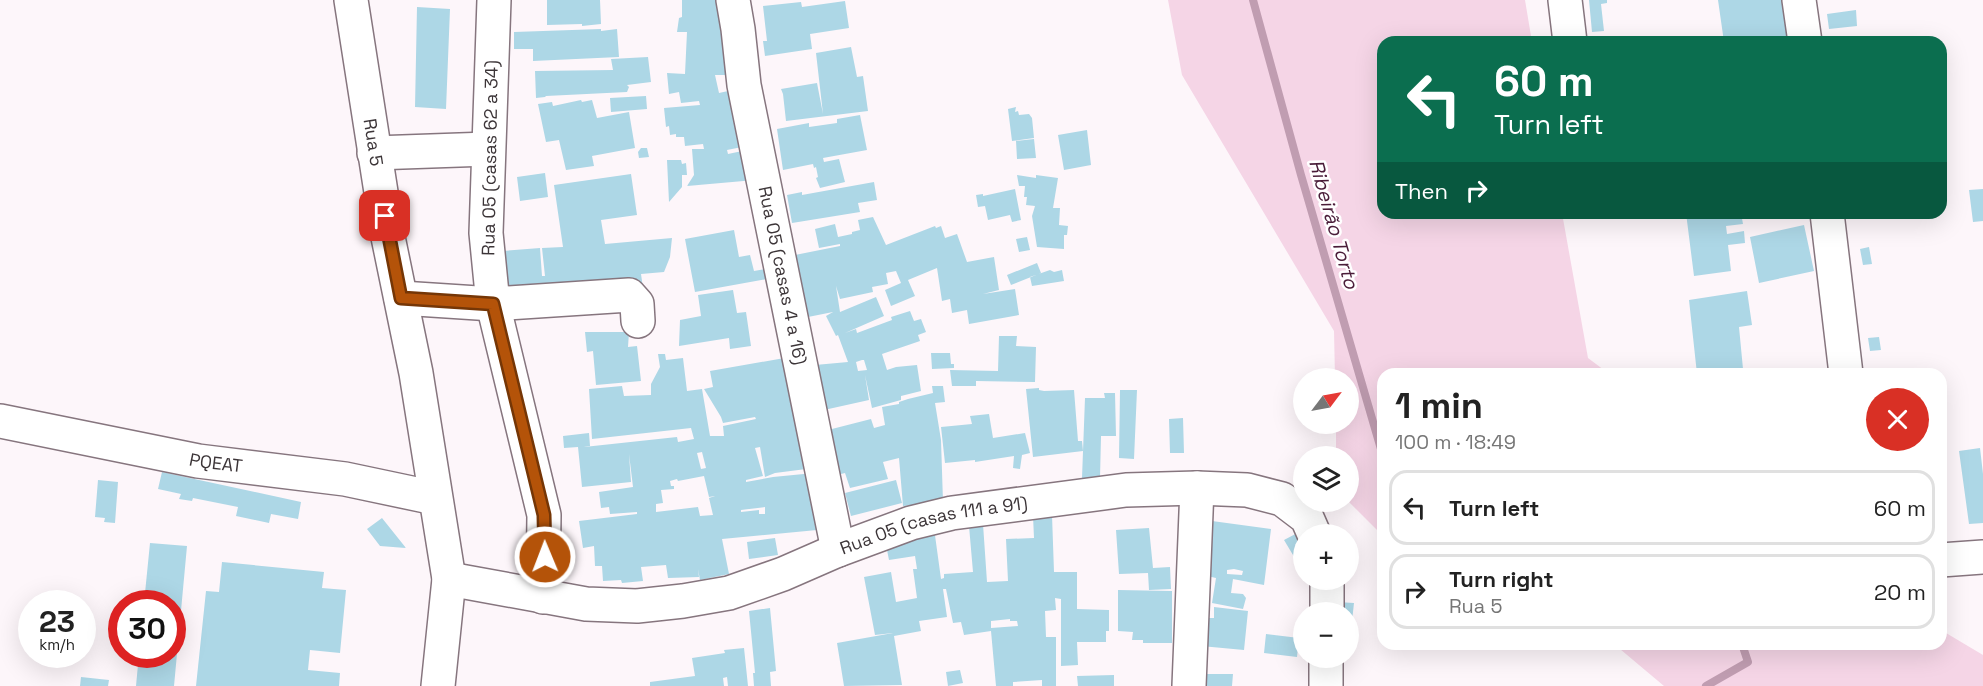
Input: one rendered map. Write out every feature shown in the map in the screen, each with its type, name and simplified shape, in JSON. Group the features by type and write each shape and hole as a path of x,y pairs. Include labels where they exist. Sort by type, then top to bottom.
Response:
{"street":[{"name":"Rua 5","path":"351,0 374,153 416,373 449,579 438,686"},
{"name":"Rua 05 (casas 62 a 34)","path":"494,0 486,233 493,304 544,515 543,597"},
{"name":"Rua 05 (casas 4 a 16)","path":"733,0 744,85 838,550"},
{"path":"1565,0 1569,36"},
{"path":"1799,0 1803,36"},
{"path":"374,153 488,149"},
{"path":"1828,219 1845,368"},
{"path":"401,298 493,304 629,295 637,304 638,321"},
{"name":"PQEAT","path":"0,421 198,460 345,479 435,498"},
{"path":"1189,686 1197,488"},
{"name":"Rua 05 (casas 111 a 91)","path":"449,579 586,604 637,606 683,601 729,593 911,523 952,513 1126,490 1247,489 1282,499 1307,518 1310,524"},
{"path":"1947,560 1983,557"},
{"path":"1326,668 1326,686"}],"shaded area":[{"path":"1168,0 1525,0 1531,36 1377,36 1377,219 1563,219 1588,358 1601,368 1377,368 1377,530 1359,512 1359,446 1336,446 1336,434 1359,434 1359,368 1335,368 1334,331 1182,75"},
{"path":"1947,634 1983,655 1983,686 1664,686 1621,650 1947,650"}],"building":[{"path":"547,0 600,0 601,24 547,25"},
{"path":"682,0 726,0 725,75 715,75 719,93 728,91 729,98 739,96 747,146 727,150 728,154 747,150 755,180 687,186 694,175 692,149 704,149 703,144 685,146 684,137 676,137 676,134 670,135 669,126 666,127 664,108 700,105 699,101 681,103 679,92 669,94 667,73 685,74 687,32 677,32 679,18 682,17"},
{"path":"1589,0 1607,0 1607,3 1601,4 1604,31 1592,32"},
{"path":"1718,0 1783,0 1788,36 1723,36"},
{"path":"845,1 849,28 810,34 812,49 765,56 763,41 767,41 763,6 801,2 802,7"},
{"path":"417,7 450,9 446,109 415,107"},
{"path":"1856,10 1857,26 1829,29 1827,14"},
{"path":"601,29 601,31 617,29 619,57 533,61 533,49 514,49 514,32"},
{"path":"851,47 857,77 863,76 868,111 786,121 781,89 817,83 823,114 816,53"},
{"path":"648,57 651,82 627,85 629,87 627,92 536,98 535,71 613,70 611,59"},
{"path":"646,96 647,109 611,112 610,98"},
{"path":"581,100 582,102 592,100 597,118 629,112 635,148 592,156 594,166 566,170 559,140 546,142 538,104 552,102 553,106"},
{"path":"1016,107 1015,112 1018,111 1019,115 1029,114 1032,118 1034,138 1012,141 1008,109"},
{"path":"860,115 867,150 823,158 824,162 839,159 845,182 820,188 816,178 818,177 816,167 814,168 813,164 783,170 777,129 809,123 809,127 837,123 837,119"},
{"path":"1087,130 1091,165 1064,170 1058,135"},
{"path":"1034,139 1036,158 1017,159 1016,141"},
{"path":"641,148 647,148 649,157 639,158 638,152"},
{"path":"667,160 681,160 682,164 686,163 687,175 682,175 682,187 669,202"},
{"path":"545,173 548,197 520,201 517,177"},
{"path":"631,174 637,215 601,220 605,244 672,238 670,257 664,272 641,274 645,302 499,311 503,251 540,248 542,276 545,276 542,248 563,247 554,185"},
{"path":"1017,175 1058,178 1053,208 1060,208 1059,225 1068,226 1067,235 1064,235 1064,249 1037,247 1032,216 1035,206 1026,205 1025,186 1019,186"},
{"path":"874,182 877,200 858,203 860,212 792,223 787,195 802,192 802,195"},
{"path":"1015,189 1021,220 1012,222 1010,215 988,220 985,206 978,207 976,195 983,194 983,196"},
{"path":"1983,189 1983,221 1973,222 1969,190"},
{"path":"873,217 886,245 935,226 936,228 941,226 945,238 957,234 967,262 994,257 999,290 983,294 1015,289 1019,315 969,324 967,310 952,313 950,299 942,301 937,268 908,280 915,296 891,306 885,290 901,283 896,271 886,273 888,284 872,287 873,292 840,299 836,286 840,312 876,297 884,316 845,333 856,329 857,333 910,311 914,321 921,319 926,332 918,335 920,341 882,354 887,370 917,365 921,391 901,396 901,400 872,408 865,375 869,400 824,410 815,365 848,362 838,335 836,336 826,316 833,312 808,317 795,255 840,246 840,244 819,248 815,229 835,224 838,237 860,230 858,220","holes":["864,360 867,370 858,371 856,362"]},
{"path":"1687,219 1742,219 1743,224 1726,226 1727,234 1744,231 1745,243 1728,245 1731,271 1694,276"},
{"path":"1804,225 1814,271 1759,283 1750,237"},
{"path":"734,230 739,257 750,255 754,271 766,269 767,279 695,292 685,239"},
{"path":"1027,237 1030,250 1019,252 1016,239"},
{"path":"1869,247 1872,264 1863,265 1860,249"},
{"path":"1037,263 1041,273 1011,285 1007,275"},
{"path":"1050,270 1054,272 1062,270 1064,281 1032,286 1030,277"},
{"path":"733,290 737,313 746,312 751,346 730,349 729,338 679,346 680,320 701,316 698,295"},
{"path":"1747,291 1752,325 1739,327 1743,368 1696,368 1689,300"},
{"path":"585,332 629,332 628,347 637,346 641,381 596,385 593,351 587,352"},
{"path":"999,336 1017,336 1016,346 1036,347 1035,382 976,381 976,386 952,386 950,370 998,371"},
{"path":"1879,337 1881,350 1870,351 1868,338"},
{"path":"931,353 950,353 951,364 954,364 954,368 932,369"},
{"path":"658,354 665,354 666,360 683,358 687,391 702,389 710,436 724,436 723,426 756,419 755,417 723,423 704,389 713,387 710,371 790,357 814,468 775,473 765,477 760,447 755,448 763,476 746,480 746,482 814,473 817,530 722,539 729,574 700,580 698,569 699,577 668,578 666,565 641,567 643,581 622,583 621,580 603,581 602,566 595,566 594,546 583,548 579,521 637,514 637,512 610,514 609,507 601,508 599,492 633,487 629,454 631,482 582,487 578,447 564,448 563,436 589,433 590,446 584,447 677,437 678,442 694,439 691,428 592,439 589,389 622,386 624,396 651,395 651,384 660,367","holes":["702,452 706,468 701,469 697,453","704,476 709,497 715,496 709,498 713,515 700,516 698,507 656,512 656,504 663,503 661,490 674,489 670,481 677,479 678,481","765,507 765,514 759,514 759,510 741,512 741,510"]},
{"path":"932,386 943,386 945,402 935,403 941,440 943,502 903,506 899,458 883,462 888,479 850,488 845,473 837,475 828,430 871,419 874,428 885,425 882,407 933,393"},
{"path":"1039,388 1044,391 1074,390 1078,441 1082,441 1083,451 1033,457 1026,389"},
{"path":"1120,390 1137,390 1134,459 1119,458"},
{"path":"1104,393 1115,393 1116,436 1101,436 1100,478 1082,478 1085,398 1105,398"},
{"path":"989,414 993,438 1025,433 1030,453 1022,455 1020,469 1013,468 1014,456 975,462 975,460 945,463 941,427 972,424 970,416"},
{"path":"1183,418 1184,453 1170,453 1169,419"},
{"path":"1980,448 1983,474 1983,523 1969,524 1959,451"},
{"path":"162,472 301,502 298,519 271,514 269,523 236,516 238,507 193,498 192,501 179,499 181,494 158,489"},
{"path":"98,480 118,482 115,523 104,522 105,518 95,517"},
{"path":"896,480 902,503 851,516 845,493"},
{"path":"1052,515 1054,572 1077,572 1077,609 1109,610 1109,631 1106,631 1106,642 1077,642 1078,665 1061,666 1061,599 1055,598 1056,610 1045,611 1046,637 1056,637 1056,686 1042,686 1042,680 1013,682 1013,686 996,686 991,631 964,635 961,622 953,623 946,589 943,589 947,617 919,621 921,631 894,636 902,685 844,686 837,643 893,633 875,635 864,577 891,572 896,602 917,598 913,569 917,569 915,556 889,560 884,535 934,528 941,579 944,578 944,574 973,572 969,526 983,524 987,582 1008,581 1006,539 1034,538 1033,516","holes":["1010,619 1010,621 1017,621 1018,626 991,628 991,621"]},
{"path":"382,518 406,548 380,546 367,529"},
{"path":"1212,521 1271,529 1264,585 1233,579 1231,593 1243,594 1246,598 1243,609 1212,603 1216,578 1207,576","holes":["1227,570 1243,571 1242,575 1227,574"]},
{"path":"1149,528 1153,568 1170,567 1171,589 1149,590 1148,573 1119,574 1116,530"},
{"path":"1293,535 1293,555 1284,540"},
{"path":"775,538 778,555 749,559 747,542"},
{"path":"150,543 187,546 183,590 145,590"},
{"path":"222,562 324,572 322,588 346,590 340,653 310,650 308,670 340,673 339,686 196,686 206,591 219,592"},
{"path":"1118,590 1172,591 1172,643 1143,643 1143,640 1132,640 1133,632 1118,631"},
{"path":"1214,607 1248,611 1244,650 1201,646 1204,618 1214,618"},
{"path":"770,608 776,671 770,672 771,686 754,686 753,673 755,673 749,611"},
{"path":"1266,634 1293,637 1293,657 1264,653"},
{"path":"744,648 748,686 728,686 727,677 723,678 724,686 650,686 650,682 695,676 692,658 725,653 724,650"},
{"path":"138,668 176,668 174,686 136,686"},
{"path":"960,670 963,683 948,686 946,672"},
{"path":"1204,674 1233,674 1232,686 1203,686"},
{"path":"1114,675 1114,686 1078,686 1077,676"},
{"path":"81,677 109,680 108,686 80,686"}],"waterway":[{"name":"Ribeirão Torto","path":"1253,0 1377,435"},
{"name":"Ribeirão Torto","path":"1706,686 1748,662 1744,650"}],"route":[{"path":"385,216 401,298 493,304 544,515 545,557"}]}
